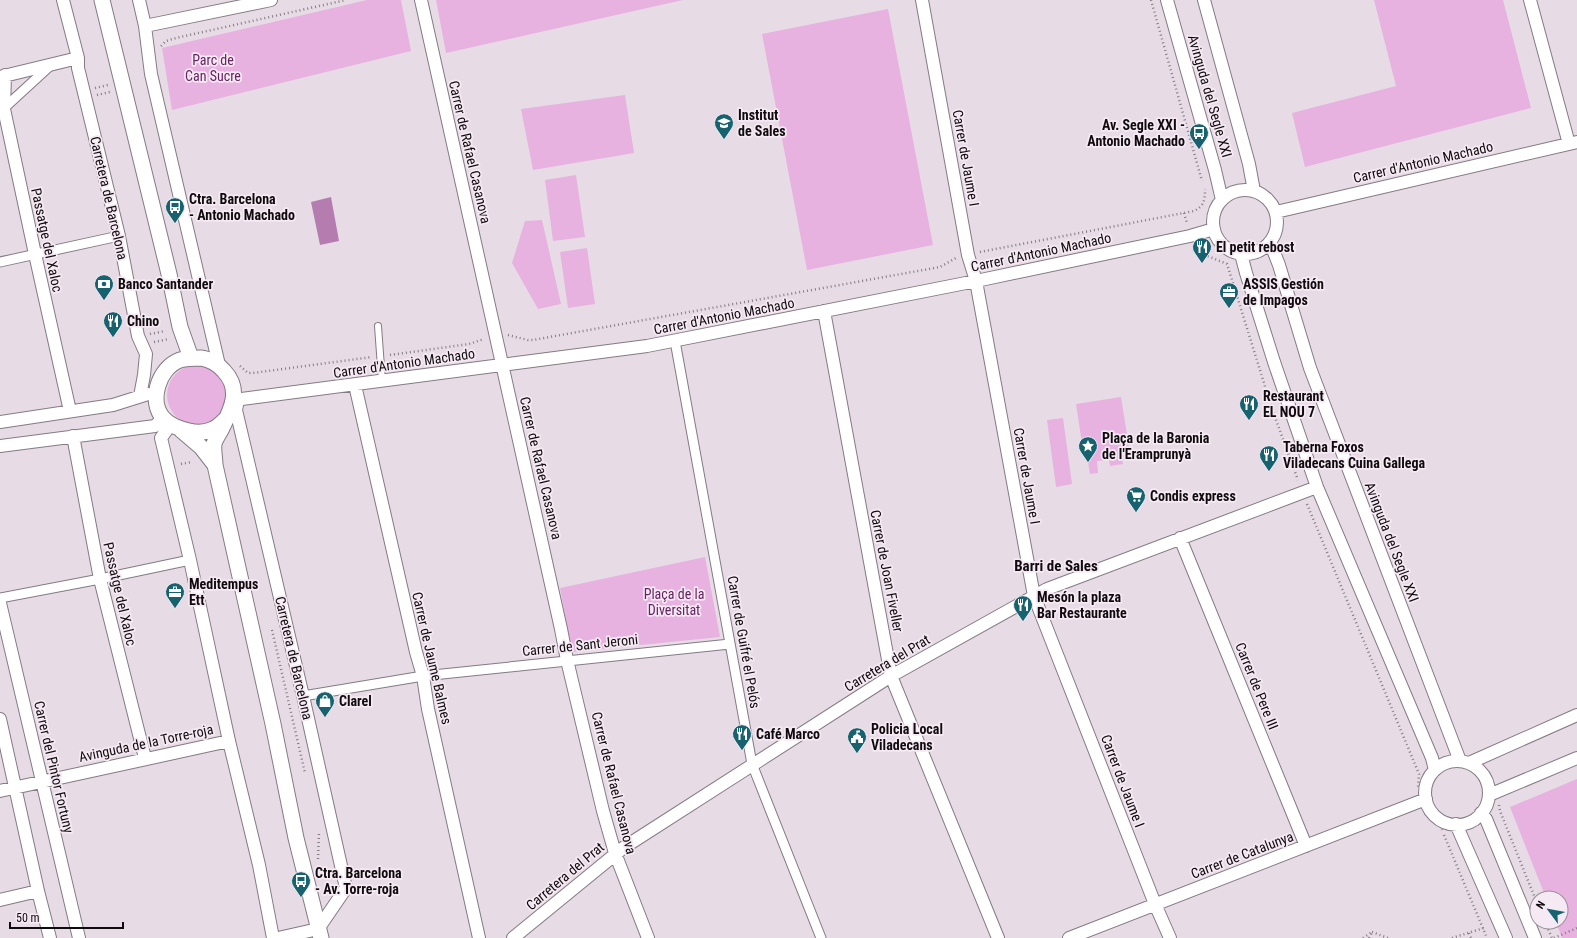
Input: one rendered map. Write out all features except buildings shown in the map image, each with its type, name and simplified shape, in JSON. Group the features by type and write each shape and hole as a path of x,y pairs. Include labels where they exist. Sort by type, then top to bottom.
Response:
{"street":[{"name":"Carretera de Barcelona","path":"64,0 78,58 78,68 119,236 138,336 146,354 140,396"},
{"path":"102,0 169,274 177,316 191,358"},
{"path":"140,0 151,74 219,365"},
{"path":"145,26 272,0"},
{"name":"Carrer de Rafael Casanova","path":"421,0 567,660 603,811 615,853 648,938"},
{"name":"Carrer de Jaume I","path":"922,0 968,255 976,281 1034,596 1155,904 1170,938"},
{"name":"Avinguda del Segle XXI","path":"1167,0 1215,170 1222,200"},
{"name":"Avinguda del Segle XXI","path":"1204,0 1249,164 1254,191"},
{"path":"1530,0 1573,143"},
{"path":"3,76 78,58"},
{"path":"2,111 51,65"},
{"name":"Passatge del Xaloc","path":"3,76 2,111 70,411"},
{"name":"Carrer d'Antonio Machado","path":"1276,212 1573,143"},
{"path":"1237,191 1254,191 1267,199 1276,212 1277,228 1270,242 1257,252 1241,254 1224,246 1218,239 1214,229 1214,214 1226,196 1237,191"},
{"name":"Carrer d'Antonio Machado","path":"236,400 647,346 976,281 1190,236 1214,229"},
{"path":"0,262 119,236"},
{"name":"Avinguda del Segle XXI","path":"1270,242 1279,265 1310,368 1464,762"},
{"path":"1241,254 1274,362 1317,487 1432,758 1435,770"},
{"name":"Carrer de Joan Fiveller","path":"824,311 891,676 998,938"},
{"name":"Carrer de Guifré el Pelós","path":"675,341 752,764 821,938"},
{"path":"215,465 201,447 171,424 157,405 156,391 163,372 179,360 203,358 219,365 229,376 236,400 214,444 215,465 273,724 296,838 319,934 278,938"},
{"name":"Carrer de Jaume Balmes","path":"355,385 428,676 428,709 479,938"},
{"path":"0,422 113,405 156,391"},
{"name":"Carretera de Barcelona","path":"236,400 236,410 346,888 319,934"},
{"path":"0,446 171,424 198,433 213,429 227,418"},
{"path":"171,424 161,438 190,560 229,741 259,865 273,938"},
{"name":"Passatge del Xaloc","path":"73,436 100,579 145,758"},
{"name":"Carretera del Prat","path":"513,938 594,873 615,853 891,676 1047,589 1317,487"},
{"name":"Carrer de Pere III","path":"1180,538 1306,846"},
{"path":"0,598 190,560"},
{"name":"Carrer del Pintor Fortuny","path":"0,603 79,938"},
{"name":"Carrer de Sant Jeroni","path":"303,696 428,676 567,660 730,644"},
{"path":"1464,762 1478,769 1485,778 1489,795 1481,813 1470,821 1456,824 1446,822 1437,817 1430,809 1426,800 1426,787 1428,780 1435,770 1449,762 1464,762 1577,715"},
{"path":"0,719 38,891 50,938"},
{"name":"Avinguda de la Torre-roja","path":"0,791 145,758 229,741"},
{"path":"1489,795 1577,758"},
{"name":"Carrer de Catalunya","path":"1070,938 1426,800"},
{"path":"1481,813 1486,819 1535,938"},
{"path":"1456,824 1506,938"},
{"path":"0,900 38,891"}],"lane":[{"path":"378,326 382,381"}],"path":[{"path":"161,50 162,44 169,40 346,0"},
{"path":"237,363 248,373 253,373 469,344 504,334 533,340 940,267 959,257 1184,214 1200,208 1204,201 1205,190 1151,0"},
{"path":"93,88 110,84"},
{"path":"95,95 111,91"},
{"path":"1184,214 1188,227"},
{"path":"146,335 165,331"},
{"path":"148,344 167,339"},
{"path":"174,466 192,462"},
{"name":"Carretera de Barcelona","path":"271,626 306,779"},
{"path":"1500,801 1500,811 1532,890"},
{"path":"318,860 319,830"},
{"path":"1452,938 1500,924"},
{"path":"1553,938 1577,928"},
{"path":"1363,938 1372,932"},
{"path":"1369,938 1372,932"},
{"path":"1372,932 1388,938"},
{"path":"1469,933 1471,938"}],"green space":[{"name":"Parc de Can Sucre","path":"367,0 401,0 411,51 172,110 162,48"},
{"path":"436,0 683,0 446,53"},
{"path":"1374,0 1503,0 1531,108 1305,167 1292,113 1396,86"},
{"path":"888,9 933,245 807,270 762,34"},
{"path":"625,95 634,153 533,170 521,109"},
{"path":"576,175 585,237 553,241 545,180"},
{"path":"542,220 561,304 538,309 512,263 525,221"},
{"path":"587,248 595,304 568,308 560,252"},
{"path":"197,365 214,370 222,378 227,395 222,412 214,420 197,425 180,420 172,412 167,395 172,378 180,370"},
{"path":"1121,397 1129,447 1120,449 1123,464 1110,466 1109,460 1097,461 1098,473 1090,474 1086,450 1083,450 1076,404"},
{"path":"1063,418 1072,484 1056,487 1047,420"},
{"name":"Plaça de la Diversitat","path":"705,557 720,637 572,652 560,588"},
{"path":"1577,779 1577,938 1562,938 1559,930 1569,930 1569,890 1543,890 1510,807"}],"shaded area":[{"path":"331,197 339,241 320,245 311,202"}],"place":[{"name":"Institut de Sales","path":"724,140"},
{"name":"Av. Segle XXI - Antonio Machado","path":"1199,150"},
{"name":"Ctra. Barcelona - Antonio Machado","path":"175,224"},
{"name":"El petit rebost","path":"1202,264"},
{"name":"Banco Santander","path":"104,301"},
{"name":"ASSIS Gestión de Impagos","path":"1229,309"},
{"name":"Chino","path":"113,338"},
{"name":"Restaurant EL NOU 7","path":"1249,421"},
{"name":"Plaça de la Baronia de l'Eramprunyà","path":"1088,463"},
{"name":"Taberna Foxos Viladecans Cuina Gallega","path":"1269,472"},
{"name":"Condis express","path":"1136,513"},
{"name":"Meditempus Ett","path":"175,609"},
{"name":"Mesón la plaza Bar Restaurante","path":"1023,622"},
{"name":"Clarel","path":"325,718"},
{"name":"Café Marco","path":"742,751"},
{"name":"Policia Local Viladecans","path":"857,754"},
{"name":"Ctra. Barcelona - Av. Torre-roja","path":"301,898"}],"district":[{"name":"Barri de Sales","path":"1056,566"}]}
